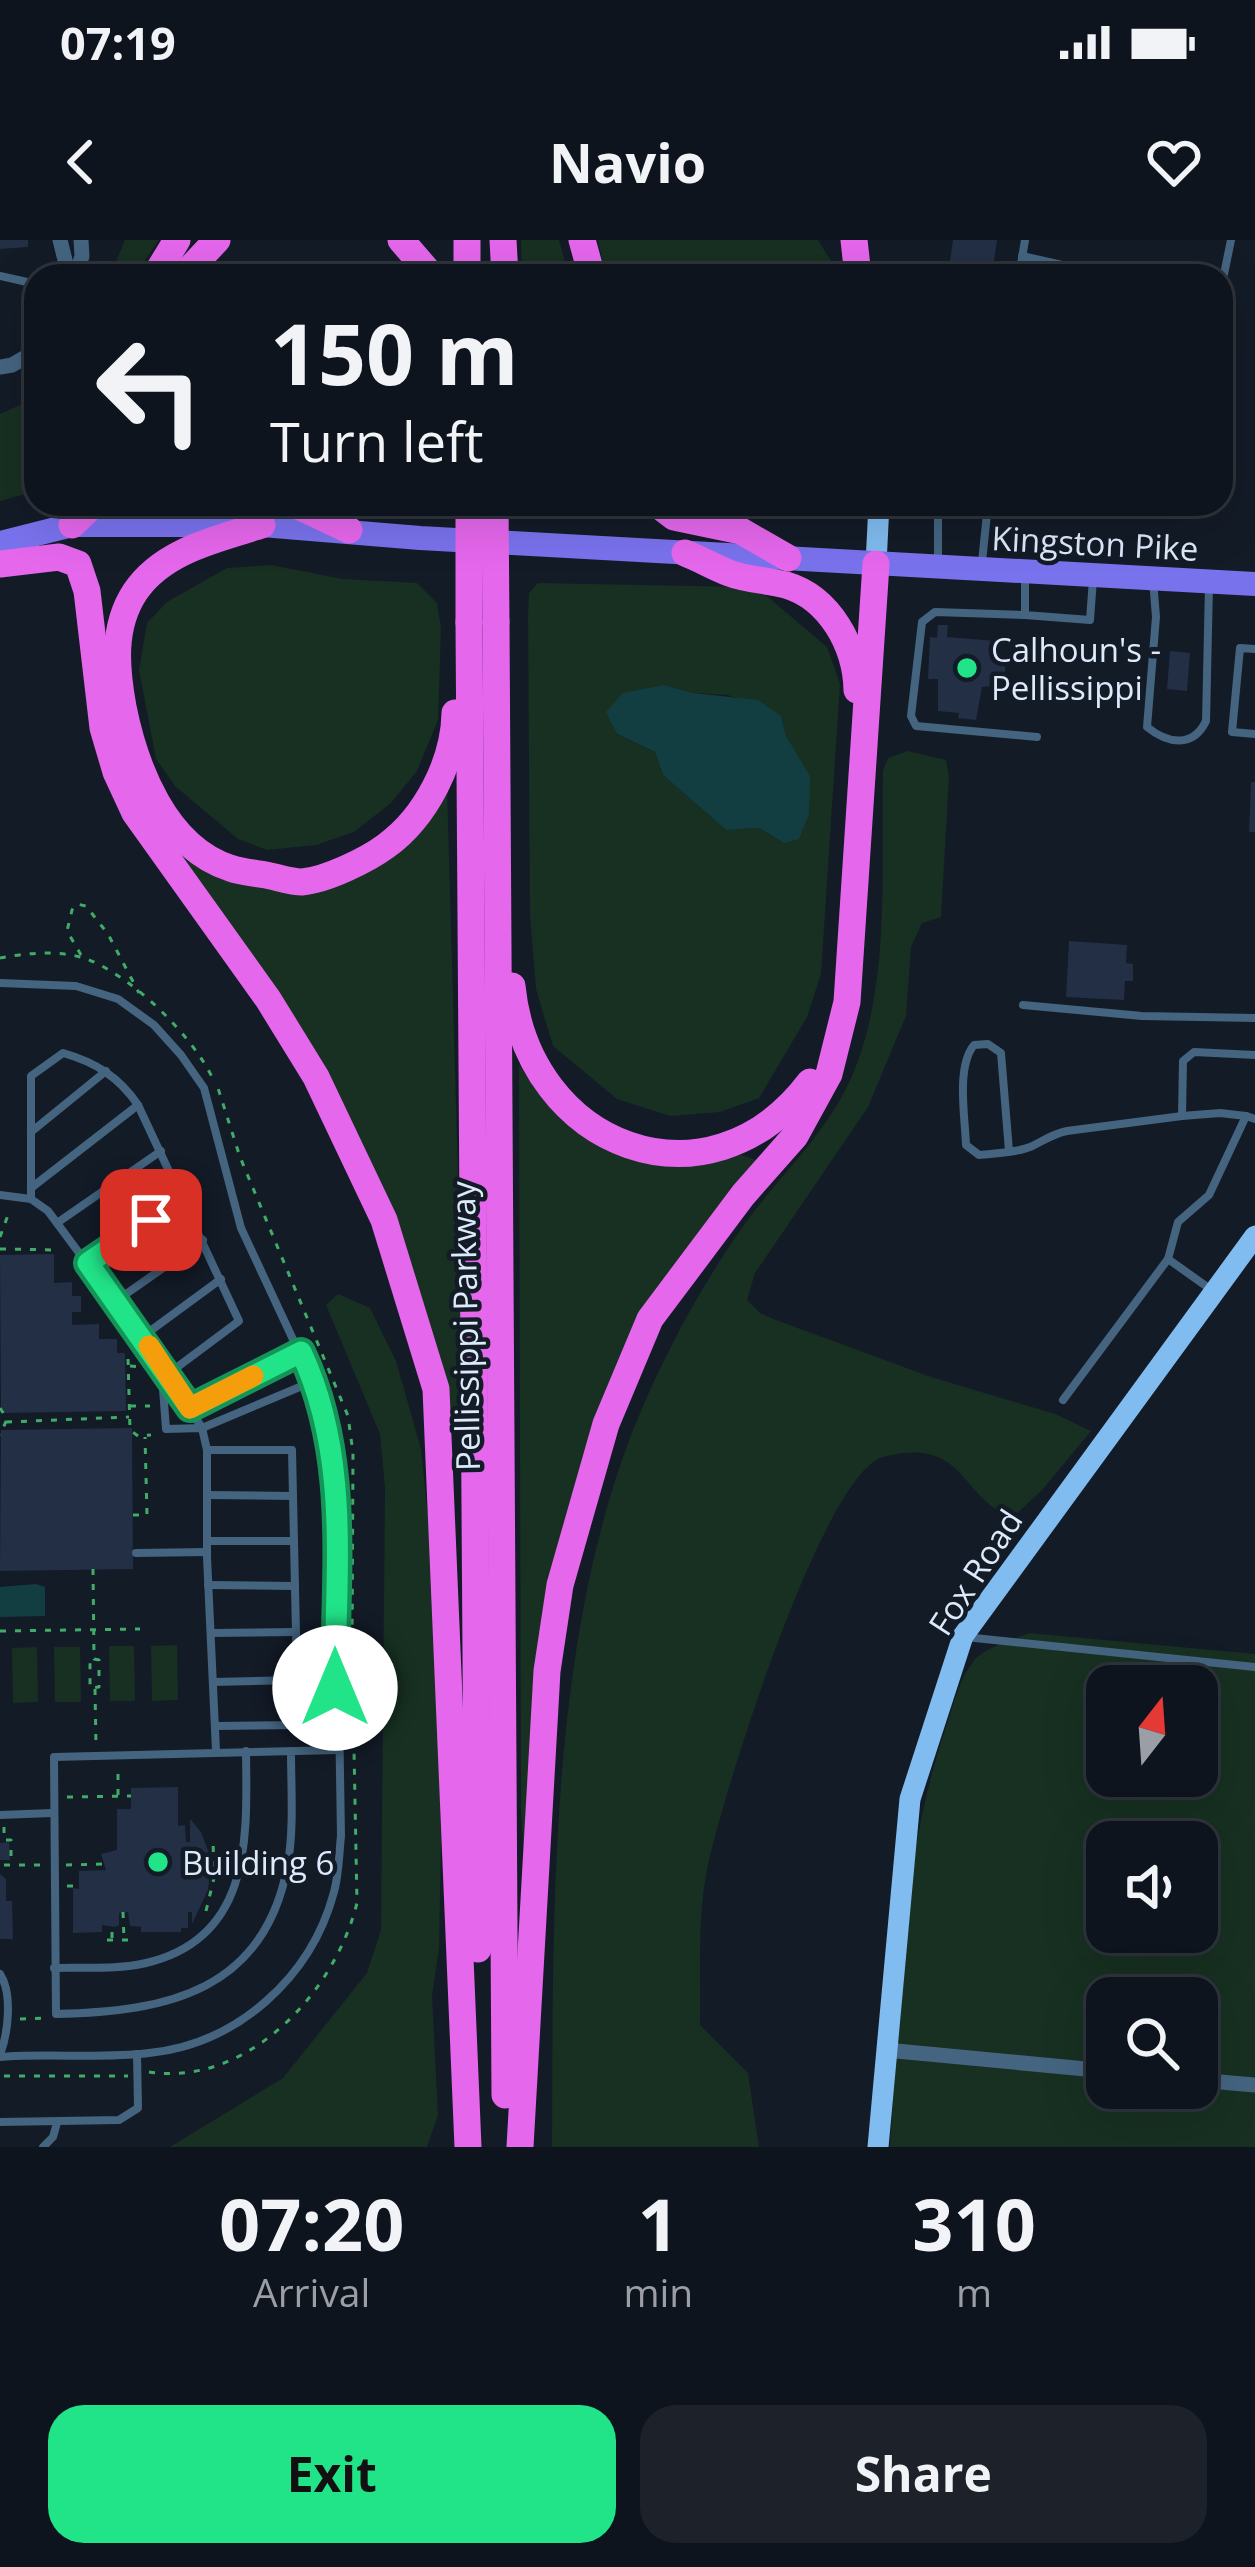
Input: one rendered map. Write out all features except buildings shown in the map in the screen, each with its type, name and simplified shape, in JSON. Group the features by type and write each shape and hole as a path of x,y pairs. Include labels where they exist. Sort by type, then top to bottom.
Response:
{"highway":[{"path":"401,240 422,264"},
{"path":"72,525 81,516"},
{"path":"320,516 350,530"},
{"name":"Pellissippi Parkway","path":"470,516 483,622 506,2147"},
{"name":"Pellissippi Parkway","path":"479,2147 483,622 502,516"},
{"path":"503,516 511,974 524,1039 538,1073 564,1108 598,1133 667,1154 708,1153 744,1140 789,1110 820,1064 831,1035 840,984 857,685 846,642 835,622 808,595 788,586 732,575 685,553"},
{"path":"673,516 741,531 788,558"},
{"path":"262,524 193,547 162,565 136,590 118,627 121,696 130,740 150,793 181,836 227,868 303,882 367,860 405,832 431,793 454,742 458,644 483,622"},
{"path":"1,547 78,564 87,591 103,728 116,772 135,813 268,999 316,1077 384,1220 421,1331 436,1389 468,2147"},
{"path":"520,2147 548,1671 560,1585 606,1424 650,1319 742,1195 795,1136 829,1074 848,1002 876,564"}],"main road":[{"name":"Kingston Pike","path":"1,547 72,525 262,524 420,538 1255,584"}],"street":[{"path":"876,564 878,516"},
{"name":"Fox Road","path":"878,2147 910,1799 963,1636 1255,1236"},
{"path":"886,2050 1086,2069"},
{"path":"1218,2082 1255,2085"}],"lane":[{"path":"1021,264 1025,240"},
{"path":"1022,256 1046,264"},
{"path":"938,516 938,567"},
{"path":"981,570 987,516"},
{"path":"1025,572 1025,615"},
{"path":"1037,736 916,726 910,716 922,622 935,612 1090,620 1094,576"},
{"path":"1152,579 1156,617 1147,728 1162,739 1187,741 1199,734 1205,721 1210,582"},
{"path":"1255,649 1240,648 1232,732 1255,734"},
{"path":"0,983 76,986 118,999 154,1025 204,1088 241,1228 325,1408 334,1460 341,1836 334,1891 319,1930 292,1976 219,2036 190,2047 137,2054 0,2056 7,2036 5,1982 0,1974"},
{"path":"1023,1005 1142,1016 1255,1018"},
{"path":"1010,1151 1001,1054 988,1044 974,1045 965,1062 966,1145 979,1155 1010,1151 1028,1148 1051,1134 1067,1131 1220,1112 1250,1117 1209,1195 1178,1222 1168,1259 1063,1400"},
{"path":"216,1751 208,1450 202,1428 169,1374 116,1301 31,1194 31,1076 62,1053 106,1071 138,1105 239,1321 169,1374 163,1389 166,1429 202,1428 314,1381"},
{"path":"1182,1116 1187,1055 1255,1055"},
{"path":"31,1132 106,1071"},
{"path":"0,1195 31,1194 138,1105"},
{"path":"57,1222 160,1151"},
{"path":"88,1263 183,1198"},
{"path":"116,1301 203,1240"},
{"path":"1168,1259 1214,1292"},
{"path":"142,1337 221,1279"},
{"path":"190,1408 301,1352"},
{"path":"208,1450 292,1450 298,1726 215,1726"},
{"path":"207,1495 293,1496"},
{"path":"136,1552 294,1541"},
{"path":"208,1585 295,1586"},
{"path":"211,1633 296,1632"},
{"path":"963,1636 1255,1667"},
{"path":"213,1682 297,1680"},
{"path":"291,1751 289,1861 275,1908 248,1952 223,1976 179,1999 130,2011 56,2014 54,1757 216,1751 338,1750"},
{"path":"54,1968 148,1963 168,1956 213,1925 236,1886 246,1852 246,1751"},
{"path":"2,1814 52,1814"},
{"path":"0,2122 129,2117 137,2108 137,2054"},
{"path":"43,2147 57,2122"}],"path":[{"path":"0,958 38,953 83,958 67,931 72,910 82,904 108,934 140,995"},
{"path":"0,1238 8,1215"},
{"path":"0,1250 58,1250"},
{"path":"133,1515 147,1515 148,1435 130,1430 128,1363 144,1367"},
{"path":"128,1406 150,1406"},
{"path":"0,1408 7,1415 0,1435"},
{"path":"6,1422 129,1417"},
{"path":"92,1569 90,1688 94,1688 96,1756"},
{"path":"0,1631 140,1629"},
{"path":"118,1765 118,1796"},
{"path":"53,1798 131,1796"},
{"path":"2,1814 4,1840 11,1840 11,1865"},
{"path":"206,1912 214,1878 213,1838"},
{"path":"111,1940 127,1940 124,1912"},
{"path":"112,1928 115,1955"},
{"path":"20,2018 56,2014"},
{"path":"4,2076 174,2076 206,2070"}],"shaded area":[{"path":"125,240 159,240 142,264 115,264"},
{"path":"521,240 559,240 566,264 522,264"},
{"path":"598,240 818,240 832,264 603,264"},
{"path":"24,403 24,494 0,501 0,414"},
{"path":"271,565 343,579 417,583 437,603 441,628 438,720 417,771 391,803 354,832 316,845 267,850 238,839 175,786 156,759 139,670 147,623 167,602 227,568"},
{"path":"538,583 744,587 768,597 827,647 840,684 821,974 807,1017 759,1098 720,1112 670,1116 617,1099 553,1046 536,989 530,915 529,593","holes":["664,685 728,695 781,716 786,736 784,843 759,828 726,830 663,775 655,752 616,734"]},
{"path":"664,685 758,700 781,716 786,736 810,776 809,814 799,839 784,843 759,828 726,830 663,775 655,752 617,734 606,712 623,693"},
{"path":"908,751 946,760 941,917 922,923 911,947 906,1016 868,1107 755,1273 747,1300 776,1320 931,1377 1055,1414 1091,1431 1013,1517 982,1498 947,1462 911,1453 883,1457 858,1477 804,1577 731,1780 702,1908 700,2025 748,2073 759,2147 552,2147 560,1806 567,1720 595,1552 630,1439 690,1311 746,1222 830,1116 852,1076 873,1004 878,966 883,771 888,758"},
{"path":"447,787 465,1423 451,1423 383,1189 155,828 238,878 314,883"},
{"path":"519,1065 558,1117 589,1140 662,1161 742,1155 756,1160 597,1438 524,1855 521,1814"},
{"path":"338,1294 370,1308 396,1361 421,1449 435,1584 441,1843 439,1948 432,1996 438,2115 427,2147 170,2147 283,2078 367,1973 381,1930 385,1488 380,1434 326,1305"},
{"path":"0,1587 45,1587 45,1616 0,1617"},
{"path":"1029,1633 1255,1654 1255,2147 890,2147 904,1936 930,1781 968,1669 999,1645"},
{"path":"177,1645 178,1700 152,1701 151,1646"},
{"path":"109,1646 134,1646 135,1701 110,1701"},
{"path":"37,1647 38,1702 13,1703 12,1648"},
{"path":"54,1647 80,1647 81,1702 55,1702"}],"slow traffic":[{"path":"149,1346 190,1408 253,1376"}],"place":[{"name":"Calhoun's - Pellissippi","path":"967,668"},
{"name":"Building 6","path":"158,1862"}],"route":[{"path":"151,1220 88,1263 190,1408 301,1352 325,1408 338,1507 335,1688"}]}
